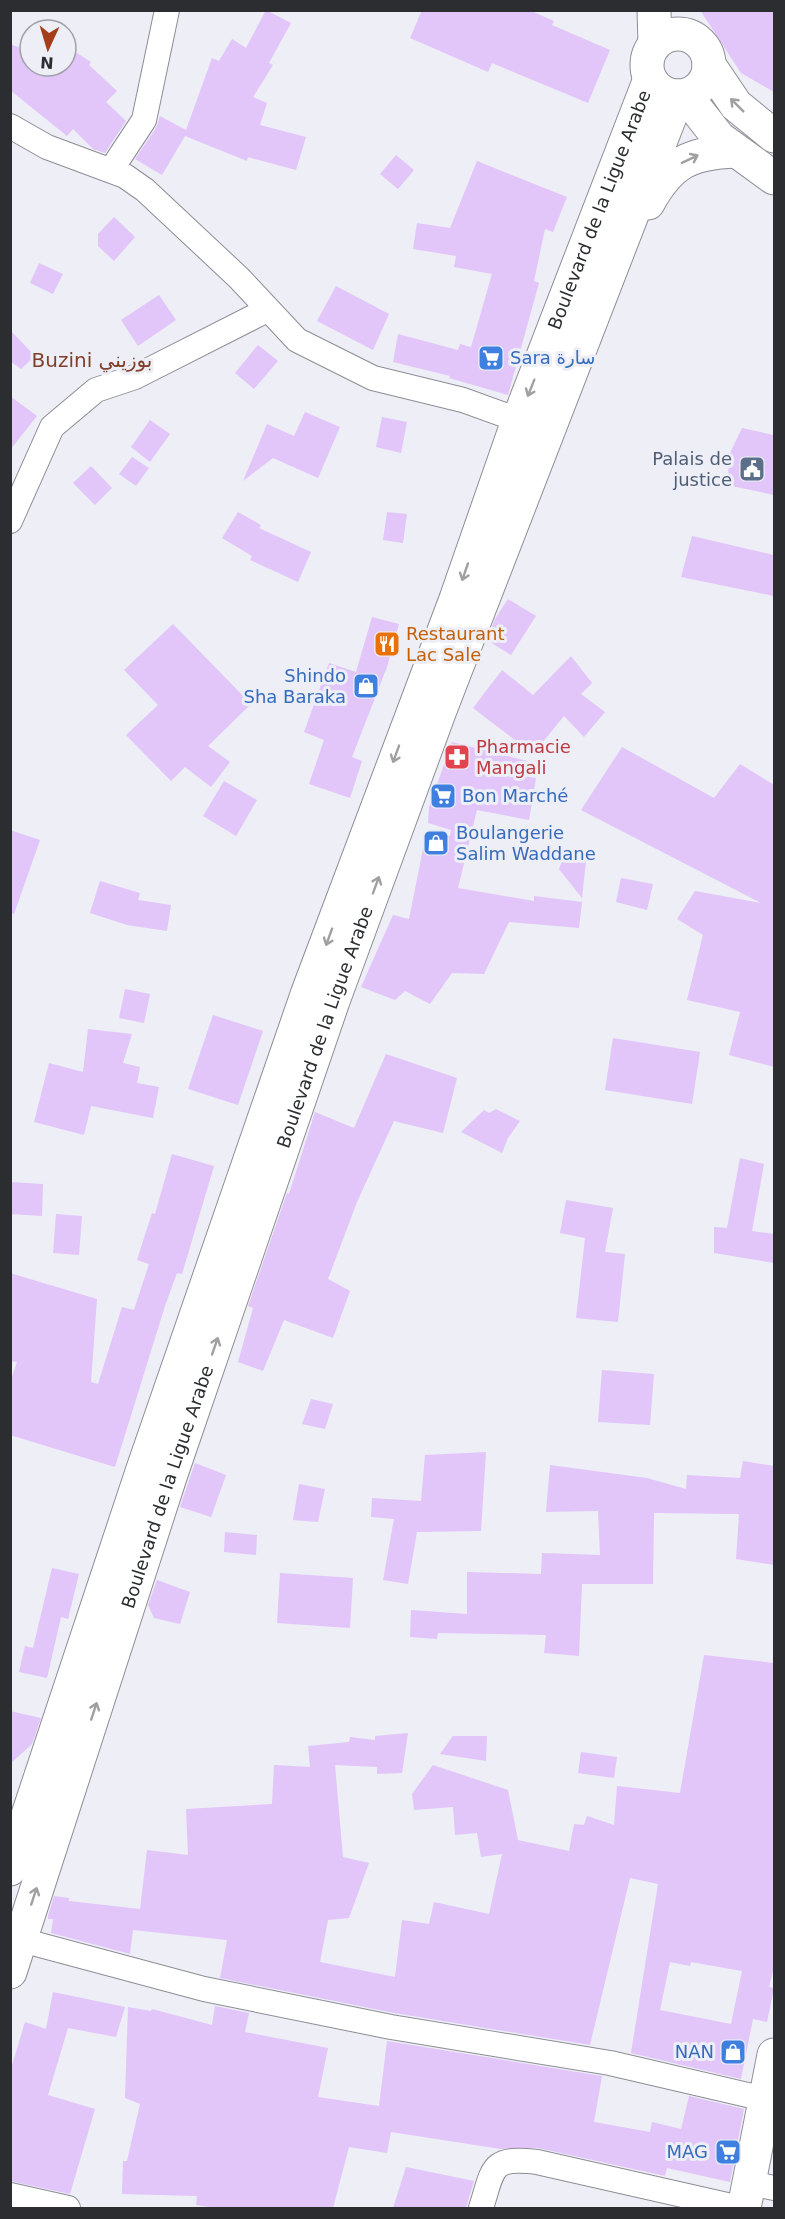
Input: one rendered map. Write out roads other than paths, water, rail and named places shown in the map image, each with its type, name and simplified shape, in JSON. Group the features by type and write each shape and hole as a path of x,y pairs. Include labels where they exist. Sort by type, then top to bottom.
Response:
{"main road":[{"path":"654,10 655,44 647,62 650,79 662,92 682,96 735,151 774,178"},
{"path":"684,10 703,53 736,105 774,136"},
{"path":"655,44 671,35 680,34 703,53 705,81 682,96"},
{"name":"Boulevard de la Ligue Arabe","path":"533,426 650,79"},
{"name":"Boulevard de la Ligue Arabe","path":"10,1869 169,1436 321,997 428,706 456,599 533,426 619,254 665,123 682,96"},
{"path":"619,254 656,189 671,170 694,155 735,151"},
{"name":"Boulevard de la Ligue Arabe","path":"10,1972 15,1939 169,1436"},
{"path":"752,2197 765,2099 774,2055"}],"street":[{"path":"111,170 144,120 167,10"},
{"path":"10,126 47,147 111,170 145,190 174,214 297,340 355,371 374,378 463,400 533,426"},
{"path":"12,514 52,427 96,390 135,377 267,310"},
{"path":"15,1939 204,1989 391,2027 610,2063 765,2099"},
{"path":"482,2208 496,2168 505,2160 537,2162 752,2197"},
{"path":"10,2195 68,2208"}],"place":[{"name":"Sara سارة","path":"491,358"},
{"name":"Palais de justice","path":"752,469"},
{"name":"Restaurant Lac Sale","path":"387,644"},
{"name":"Shindo Sha Baraka","path":"366,686"},
{"name":"Pharmacie Mangali","path":"457,757"},
{"name":"Bon Marché","path":"443,796"},
{"name":"Boulangerie Salim Waddane","path":"436,843"},
{"name":"NAN","path":"733,2052"},
{"name":"MAG","path":"728,2152"}],"district":[{"name":"Buzini بوزيني","path":"92,360"}]}
